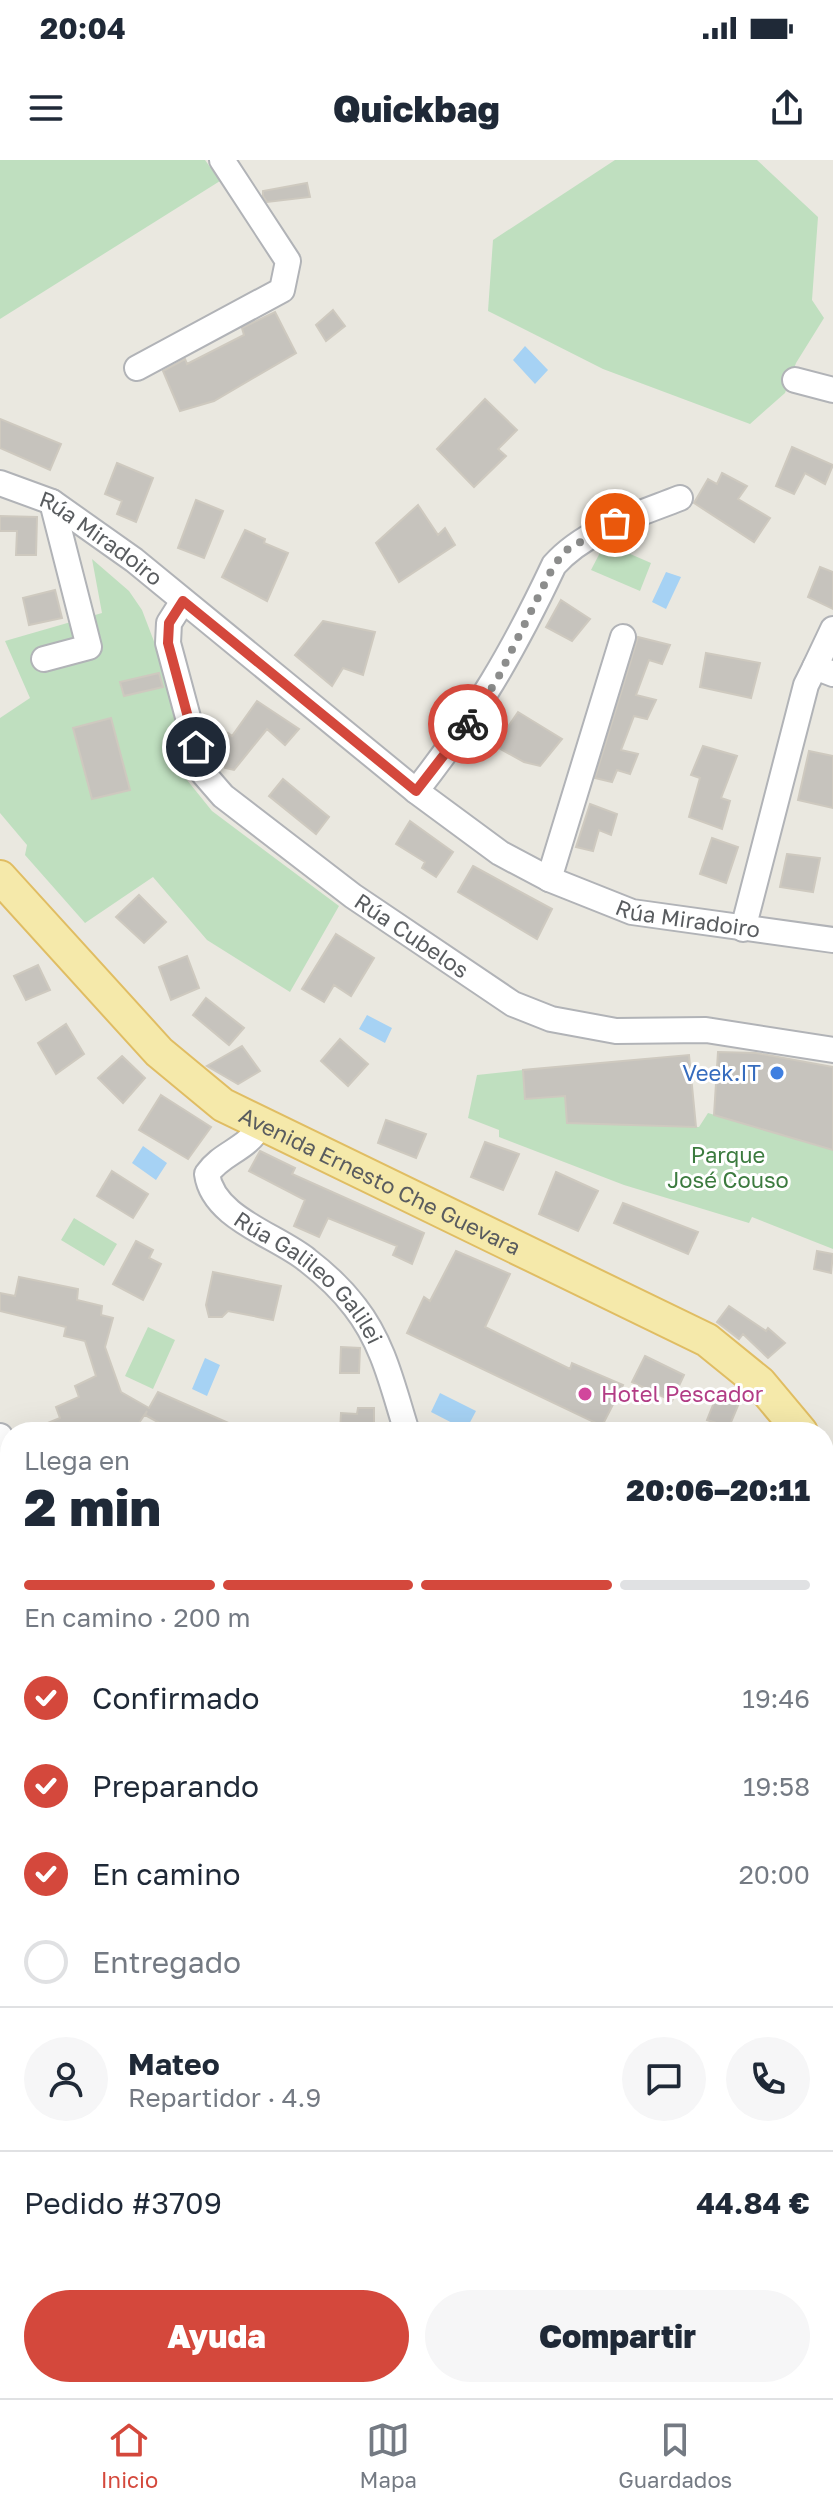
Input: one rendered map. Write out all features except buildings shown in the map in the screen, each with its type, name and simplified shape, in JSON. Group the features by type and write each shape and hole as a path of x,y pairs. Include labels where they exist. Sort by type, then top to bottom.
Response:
{"main road":[{"name":"Avenida Ernesto Che Guevara","path":"0,877 159,1052 223,1105 707,1340 760,1383 793,1422"}],"street":[{"path":"137,368 282,290 288,261 222,160"},
{"path":"795,380 833,390"},
{"name":"Rúa Miradoiro","path":"0,483 52,502 134,560 416,791 500,853 549,879 632,912 833,940"},
{"path":"416,791 460,737 497,680 554,565 568,549 615,523 680,498"},
{"path":"44,659 89,647 52,502"},
{"name":"Rúa Cubelos","path":"183,601 169,623 168,643 203,773 223,796 353,896 513,1004 551,1019 616,1031 706,1030 747,1034 833,1050"},
{"path":"743,929 806,685 824,670 833,629"},
{"path":"549,879 623,637"},
{"name":"Rúa Galileo Galilei","path":"260,1125 244,1137 239,1149 215,1162 207,1174 209,1186 234,1214 305,1258 355,1307 380,1343 404,1422"}],"green space":[{"path":"0,160 205,160 220,181 0,319"},
{"path":"615,160 757,160 818,217 812,300 824,318 796,363 785,393 750,424 603,369 488,311 493,240"},
{"path":"605,543 651,563 640,591 591,570"},
{"path":"92,559 129,591 142,610 163,665 187,780 212,811 339,906 290,992 207,940 153,877 85,923 25,855 27,845 0,813 0,718 30,698 5,641 102,613"},
{"name":"Parque José Couso","path":"523,1070 525,1099 565,1096 567,1123 699,1127 708,1113 833,1150 833,1249 752,1217 749,1223 624,1185 499,1137 499,1130 468,1118 477,1075"},
{"path":"74,1218 117,1244 104,1266 61,1240"},
{"path":"148,1327 175,1340 153,1389 125,1376"}],"water":[{"path":"525,346 548,370 535,384 513,360"},
{"path":"666,572 681,577 666,609 652,602"},
{"path":"367,1015 392,1028 385,1043 359,1029"},
{"path":"143,1146 167,1163 156,1180 132,1163"},
{"path":"205,1358 220,1365 207,1396 192,1389"},
{"path":"440,1393 476,1411 470,1422 450,1422 431,1412"}],"way so far":[{"path":"468,724 497,680 554,565 568,549 615,523"}],"place":[{"name":"Veek.IT","path":"777,1073"},
{"name":"Hotel Pescador","path":"585,1394"}],"route":[{"path":"196,747 168,643 169,623 183,601 266,665 416,791 468,724"}]}
